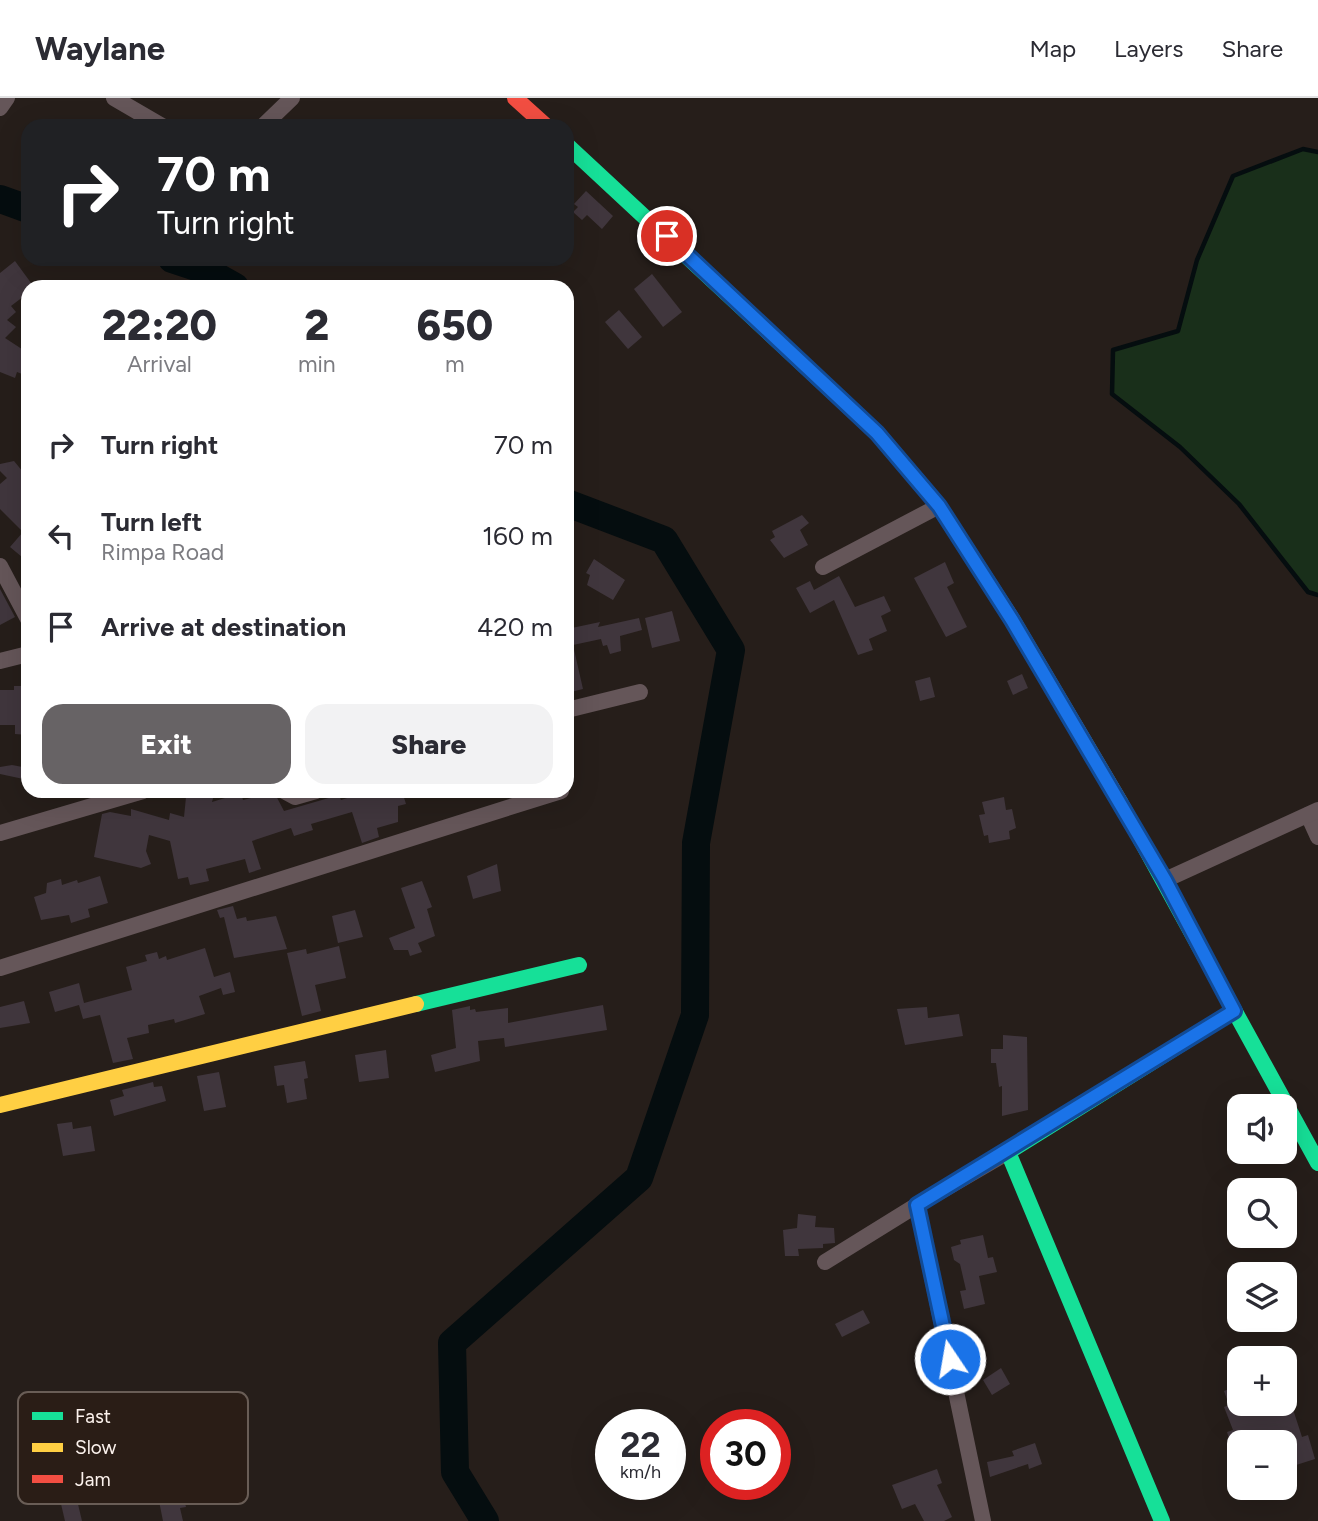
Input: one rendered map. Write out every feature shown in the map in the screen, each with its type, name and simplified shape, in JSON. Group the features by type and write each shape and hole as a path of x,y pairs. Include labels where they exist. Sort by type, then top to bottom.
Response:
{"street":[{"path":"0,108 7,98"},
{"path":"114,98 150,119"},
{"path":"270,119 292,98"},
{"path":"515,98 538,119"},
{"path":"574,152 877,433 939,506 1012,620 1165,880 1234,1011 1311,1135 1318,1163"},
{"path":"823,567 939,506"},
{"path":"0,566 21,606"},
{"path":"0,662 21,656"},
{"path":"574,708 640,692"},
{"path":"0,833 119,798"},
{"path":"0,968 538,798"},
{"path":"1165,880 1313,812 1318,837"},
{"path":"0,1105 579,965"},
{"path":"825,1262 1234,1011"},
{"path":"1008,1152 1163,1521"},
{"path":"917,1205 984,1521"}],"green space":[{"path":"1303,149 1318,152 1318,595 1308,592 1239,504 1180,447 1112,394 1113,350 1178,331 1197,260 1233,176"}],"building":[{"path":"586,191 613,216 602,229 587,215 582,220 574,213 578,207 574,204"},
{"path":"15,261 29,280 21,280 21,298 11,306 16,312 7,320 16,327 5,338 21,348 21,374 17,372 15,378 0,372 0,273"},
{"path":"652,274 682,312 663,327 634,289"},
{"path":"619,310 642,337 628,349 605,322"},
{"path":"14,461 21,470 21,530 0,509 0,484 7,478 0,471 0,464"},
{"path":"802,515 809,523 800,530 808,545 784,558 770,540 775,537 772,531"},
{"path":"21,534 21,556 10,547"},
{"path":"594,559 625,580 613,600 587,585 590,575 586,573"},
{"path":"945,562 954,583 947,587 967,627 946,637 914,578"},
{"path":"839,576 855,607 884,596 891,611 881,616 887,631 869,639 873,650 858,655 834,600 810,613 796,588 810,581 814,590"},
{"path":"0,589 15,617 0,625"},
{"path":"672,611 680,641 652,648 645,618"},
{"path":"639,618 642,630 620,636 621,651 610,654 601,639 574,645 574,628 600,622 598,627"},
{"path":"574,649 583,689 574,691"},
{"path":"1022,674 1028,688 1013,695 1007,681"},
{"path":"930,677 935,697 920,701 915,681"},
{"path":"14,686 21,686 21,734 15,734 15,725 0,725 0,690 14,690"},
{"path":"0,767 21,767 21,778 0,774"},
{"path":"1004,797 1006,810 1012,809 1016,828 1009,831 1010,839 989,843 988,835 984,836 979,815 985,814 982,802"},
{"path":"186,798 213,798 212,802 225,798 277,798 284,811 329,798 404,798 406,804 398,806 398,822 377,828 379,837 362,843 352,812 311,824 313,830 294,836 291,828 252,841 261,869 249,873 245,859 206,869 209,881 190,885 188,877 178,879 170,841 149,835 146,851 151,864 141,868 94,857 102,814 110,812 131,816 131,809 169,820 170,813 184,817"},
{"path":"497,864 501,891 473,899 467,876"},
{"path":"100,876 108,903 88,909 90,917 71,923 69,915 41,920 34,897 46,893 47,883 61,879 62,885 77,880 78,883"},
{"path":"422,881 432,907 427,909 435,936 418,943 422,952 410,956 408,950 394,950 389,938 415,928 401,888"},
{"path":"233,906 237,919 246,917 247,921 276,916 287,949 234,958 224,917 220,918 217,910"},
{"path":"355,910 363,937 338,943 332,916"},
{"path":"339,946 346,978 315,985 321,1011 302,1016 287,953 306,949 307,954"},
{"path":"205,948 214,977 230,972 235,992 223,995 221,988 199,996 205,1014 175,1023 174,1019 148,1025 149,1033 127,1038 133,1059 113,1063 100,1015 83,1019 79,1005 55,1012 49,992 79,983 84,1003 132,990 126,967 147,961 145,955 157,952 159,959 166,956 167,960"},
{"path":"24,1001 30,1023 0,1028 0,1007"},
{"path":"603,1005 607,1030 505,1047 504,1038 478,1041 480,1061 435,1072 431,1055 456,1048 452,1010 470,1006 470,1010 475,1009 476,1012 508,1008 508,1023"},
{"path":"927,1007 928,1018 959,1014 963,1036 905,1045 897,1009"},
{"path":"1003,1035 1027,1037 1028,1110 1002,1116 1002,1086 999,1087 996,1063 991,1063 991,1049 1003,1049"},
{"path":"386,1050 389,1078 359,1082 355,1055"},
{"path":"305,1061 308,1078 304,1079 307,1099 287,1103 284,1085 277,1086 274,1066"},
{"path":"219,1072 226,1107 204,1111 197,1076"},
{"path":"153,1082 154,1087 162,1086 166,1101 114,1116 110,1100 124,1096 122,1090"},
{"path":"72,1122 73,1129 91,1126 95,1151 63,1156 57,1124"},
{"path":"798,1214 816,1216 815,1227 834,1228 835,1243 823,1244 823,1248 798,1249 799,1256 785,1256 783,1230 797,1228"},
{"path":"983,1235 988,1258 993,1257 997,1272 979,1276 985,1304 964,1309 960,1291 966,1290 960,1264 954,1260 951,1247 961,1244 960,1240"},
{"path":"863,1310 870,1323 842,1337 835,1324"},
{"path":"1001,1368 1010,1384 992,1395 983,1380"},
{"path":"1228,1416 1295,1416 1302,1437 1308,1435 1315,1459 1297,1465 1297,1430 1233,1430"},
{"path":"1035,1443 1042,1464 1029,1469 1028,1464 990,1477 987,1462 1014,1456 1012,1451"},
{"path":"937,1469 942,1483 937,1485 952,1517 944,1521 924,1521 915,1504 902,1509 892,1485"},
{"path":"61,1504 78,1504 82,1521 65,1521"},
{"path":"160,1504 185,1504 186,1507 180,1508 183,1521 163,1521"}],"waterway":[{"path":"1318,152 1303,149 1233,176 1197,260 1178,331 1113,350 1112,394 1180,447 1239,504 1308,592 1318,595"},
{"path":"0,199 21,206"},
{"path":"193,266 223,280"},
{"path":"485,1521 455,1472 452,1343 639,1178 695,1015 696,843 731,650 664,540 574,506"}],"traffic: fast":[{"path":"574,152 878,434"},
{"path":"1120,802 1318,1163"},
{"path":"416,1004 579,965"},
{"path":"1162,1521 1008,1152 1234,1011"}],"traffic: slow":[{"path":"878,434 939,506 1012,619 1120,802"},
{"path":"0,1105 416,1004"}],"traffic: jam":[{"path":"515,98 538,119"}],"route":[{"path":"667,236 877,433 939,506 973,555 1165,880 1234,1011 1008,1152 917,1205 950,1359"}]}
